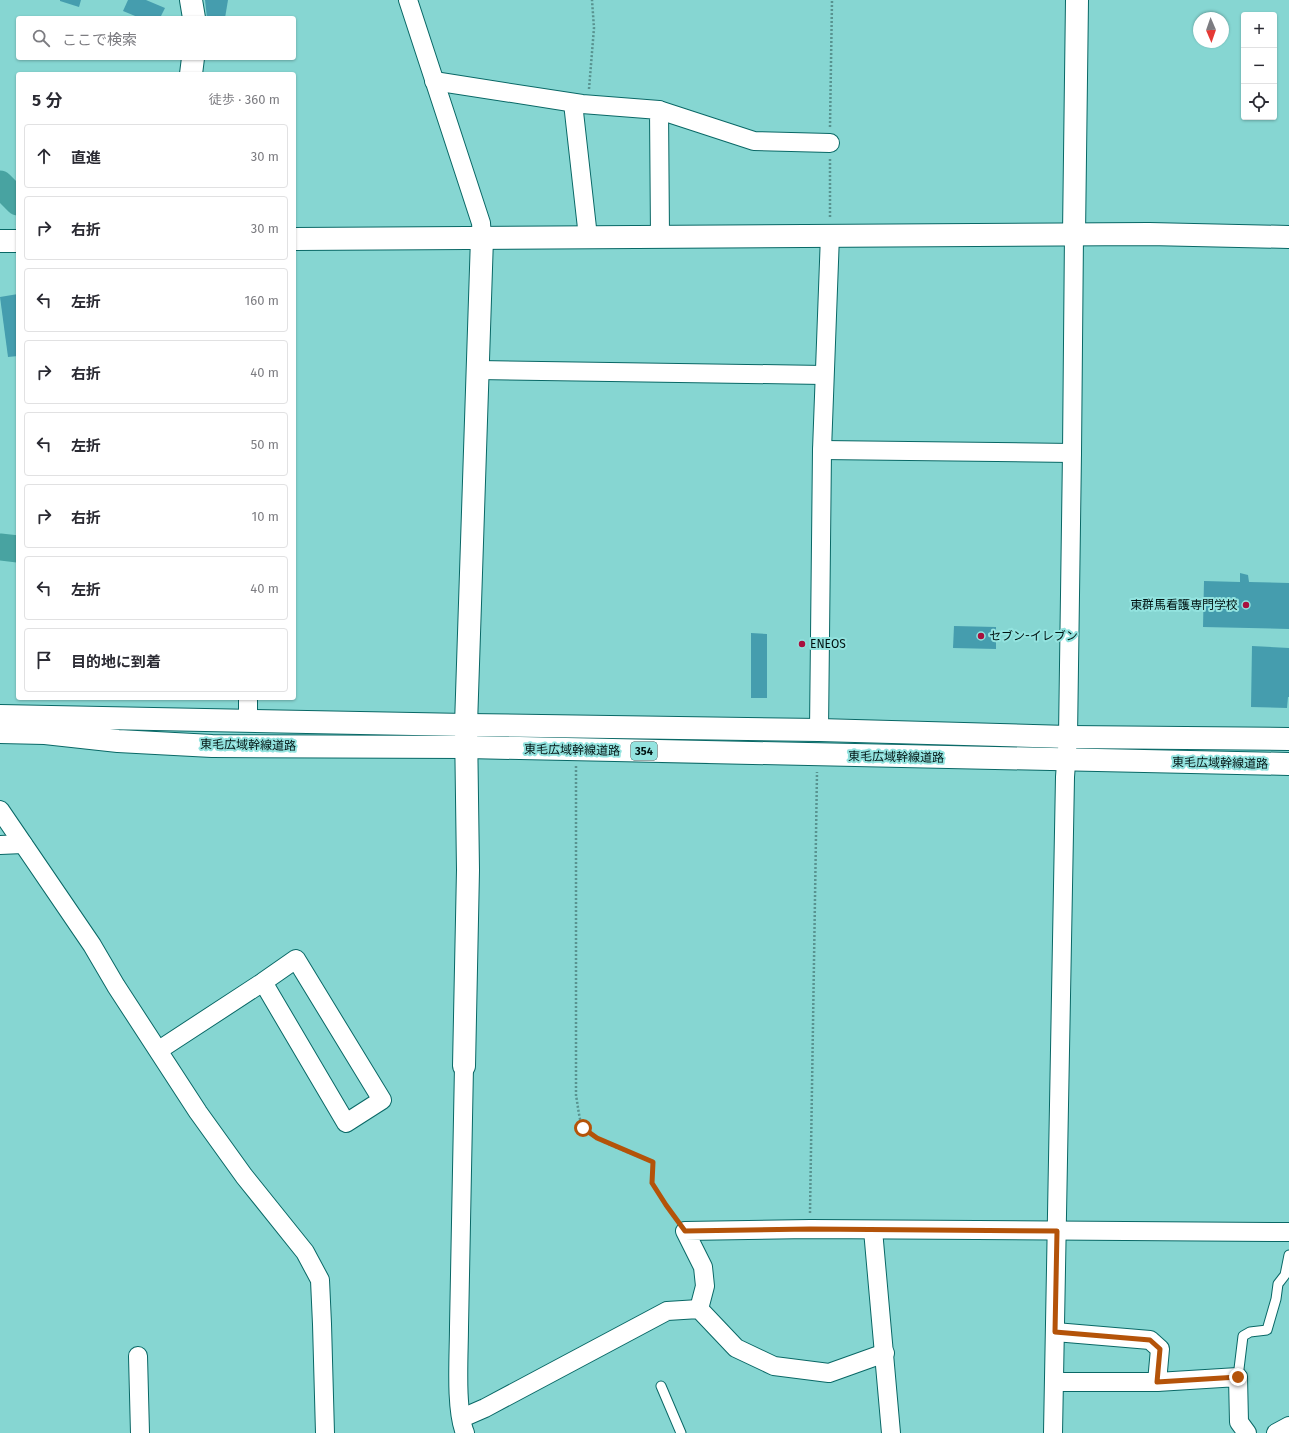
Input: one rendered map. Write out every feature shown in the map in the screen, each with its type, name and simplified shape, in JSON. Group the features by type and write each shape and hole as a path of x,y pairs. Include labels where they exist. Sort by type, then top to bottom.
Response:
{"main road":[{"path":"191,0 194,16"},
{"path":"1074,234 1077,0"},
{"path":"192,72 193,60"},
{"path":"296,239 1074,234 1289,237"},
{"path":"464,1066 468,870 466,725 482,238"},
{"path":"0,241 16,240"},
{"name":"東毛広域幹線道路","path":"0,716 819,730 1068,737 1289,739"},
{"name":"東毛広域幹線道路","path":"0,732 45,733 118,741 212,746 467,747 1289,764"}],"street":[{"path":"408,0 481,224 482,238"},
{"path":"434,81 581,104 659,110 754,141 830,143"},
{"path":"581,104 588,237"},
{"path":"659,110 660,236"},
{"path":"1053,1433 1065,760 1068,737 1074,234"},
{"path":"819,730 822,450 830,235"},
{"path":"478,370 824,375"},
{"path":"822,450 1072,453"},
{"path":"248,700 248,721"},
{"path":"0,810 92,945 116,986 198,1112 244,1176 305,1252 320,1280 325,1433"},
{"path":"0,845 23,844"},
{"path":"159,1050 296,959 382,1100 346,1123 263,982"},
{"path":"463,1426 458,1374 464,1066"},
{"path":"700,1309 705,1286 703,1268 685,1231 810,1229 1289,1232"},
{"path":"873,1230 891,1433"},
{"path":"463,1426 485,1408 667,1311 700,1309"},
{"path":"700,1309 736,1348 774,1366 829,1373 885,1353"},
{"path":"1055,1332 1150,1340 1160,1349 1157,1382"},
{"path":"138,1356 140,1433"},
{"path":"1054,1382 1157,1382 1238,1377 1239,1422 1247,1433"}],"lane":[{"path":"1238,1377 1243,1336 1250,1332 1267,1330 1276,1299 1278,1284 1285,1275 1289,1255"},
{"path":"661,1386 681,1433"}],"path":[{"path":"581,104 594,28 592,0"},
{"path":"830,235 832,0"},
{"path":"576,750 576,1088 580,1118 583,1128 597,1138 653,1162 652,1183 685,1231"},
{"path":"810,1229 817,755"}],"building":[{"path":"60,0 81,0 79,7"},
{"path":"128,0 146,0 165,8 161,16 135,16 123,11"},
{"path":"205,0 228,0 225,16 207,16"},
{"path":"16,294 16,356 8,357 0,297"},
{"name":"東群馬看護専門学校","path":"1240,573 1248,575 1249,582 1289,583 1289,629 1203,627 1204,581 1240,582"},
{"path":"954,626 996,627 996,649 953,648"},
{"path":"751,633 767,634 767,698 751,698"},
{"path":"1252,646 1289,648 1289,697 1287,708 1251,707"}],"waterway":[{"path":"0,184 16,200"},
{"path":"0,547 16,549"}],"place":[{"name":"東群馬看護専門学校","path":"1246,605"},
{"name":"セブン-イレブン","path":"981,636"},
{"name":"ENEOS","path":"802,644"}],"route":[{"path":"583,1128 597,1138 653,1162 652,1183 685,1231 810,1229 1057,1231 1055,1332 1150,1340 1160,1349 1157,1382 1238,1377"}]}
